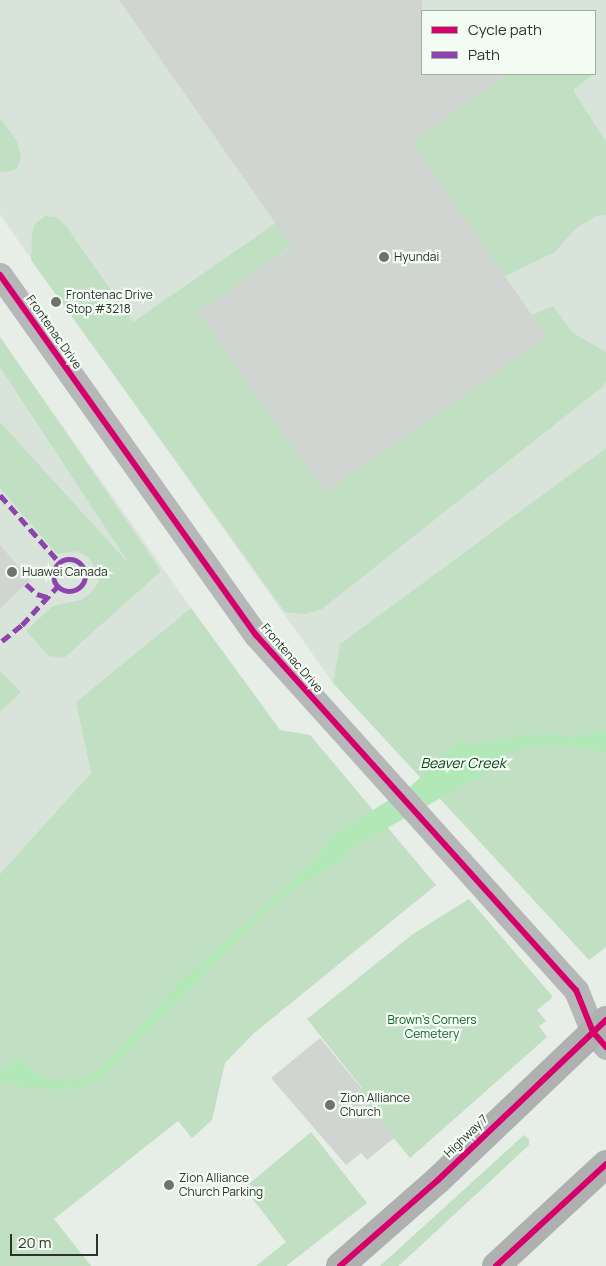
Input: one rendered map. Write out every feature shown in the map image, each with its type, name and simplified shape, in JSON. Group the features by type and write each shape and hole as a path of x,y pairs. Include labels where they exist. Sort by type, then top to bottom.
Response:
{"main road":[{"name":"Highway 7","path":"340,1266 602,1033"},
{"path":"496,1266 606,1164"}],"street":[{"name":"Frontenac Drive","path":"0,275 256,635 576,990 602,1033"}],"shaded area":[{"path":"0,0 606,0 606,448 340,644 333,683 0,215"},
{"path":"0,337 191,608 76,702 91,773 0,874"}],"green space":[{"path":"506,75 590,75 573,90 606,142 606,215 596,216 575,229 555,252 505,276 422,156 399,151"},
{"path":"0,118 17,141 21,157 17,169 5,172 0,172"},
{"path":"45,216 56,217 66,226 133,322 276,223 304,238 198,312 325,492 547,337 532,315 553,306 573,333 606,352 606,381 602,387 322,609 304,614 285,612 31,260 32,235 35,224"},
{"path":"0,337 161,571 64,658 49,656 26,631 53,606 81,600 91,593 99,582 97,570 89,558 77,551 57,554 0,488 0,422 130,565 0,367"},
{"path":"606,448 606,947 589,960 333,683 340,644"},
{"path":"191,608 280,730 310,735 436,885 253,1034 225,1063 212,1120 192,1138 178,1121 54,1219 91,1266 0,1266 0,874 91,773 76,702"},
{"path":"0,671 21,692 0,712"},
{"name":"Brown's Corners Cemetery","path":"469,899 553,997 537,1010 546,1021 539,1026 547,1037 410,1158 357,1093 362,1088 307,1019 413,934"},
{"path":"311,1132 367,1203 286,1266 256,1266 286,1242 244,1188"},
{"path":"524,1135 529,1139 529,1145 403,1262 398,1266 380,1266"}],"water":[{"name":"Beaver Creek","path":"606,729 606,752 572,746 537,745 506,754 493,769 353,847 339,863 314,876 270,907 99,1080 72,1090 23,1087 0,1081 0,1069 10,1067 17,1058 24,1062 32,1072 53,1080 70,1082 90,1076 111,1058 180,982 318,858 332,836 411,786 461,739 470,745 525,735 555,734 571,738"}],"building":[{"name":"Hyundai","path":"119,0 422,0 421,75 506,75 412,142 547,337 325,493 198,312 292,247"},
{"path":"0,545 30,580 0,609"},
{"name":"Zion Alliance Church","path":"320,1038 362,1089 357,1093 394,1138 367,1160 361,1153 346,1165 271,1078"}],"marked path":[{"path":"0,495 59,562"},
{"path":"69,559 80,564 85,575 80,586 69,591 58,586 53,575 58,564 69,559"},
{"path":"26,584 37,594 47,597"},
{"path":"2,641 22,625 58,586"}],"cycle path":[{"path":"0,275 256,635 576,990 593,1032 606,1047"},
{"path":"340,1266 438,1180 606,1020"},
{"path":"496,1266 606,1164"}],"place":[{"name":"Hyundai","path":"384,257"},
{"name":"Frontenac Drive Stop #3218","path":"56,302"},
{"name":"Huawei Canada","path":"12,572"},
{"name":"Zion Alliance Church","path":"330,1105"},
{"name":"Zion Alliance Church Parking","path":"169,1185"}]}
